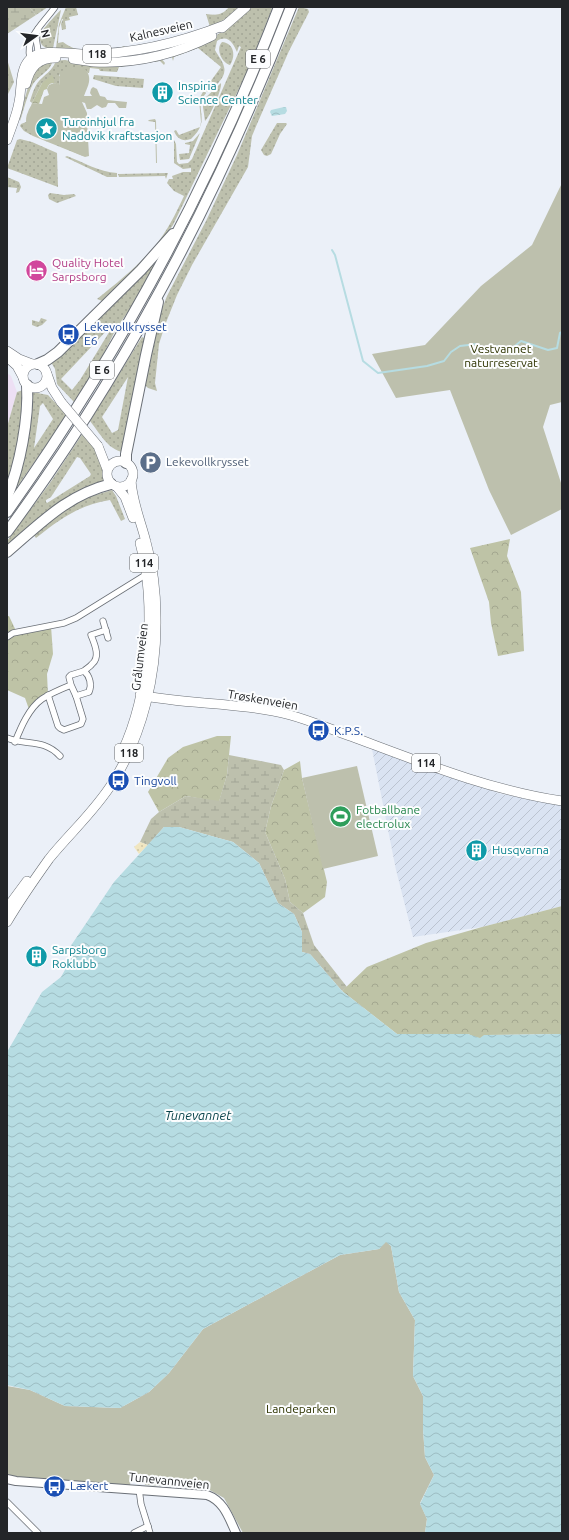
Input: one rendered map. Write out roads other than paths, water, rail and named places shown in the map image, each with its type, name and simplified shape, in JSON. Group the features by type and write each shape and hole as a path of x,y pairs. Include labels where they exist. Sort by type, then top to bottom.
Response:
{"highway":[{"name":"E 6","path":"7,512 63,432 148,290 184,220 239,103 279,7"},
{"name":"E 6","path":"7,532 92,408 163,285 196,224 230,151 292,7"},
{"name":"E 6","path":"35,364 52,356 93,318 151,259 184,220"},
{"name":"E 6","path":"121,462 126,454 144,360 163,285"},
{"path":"7,496 20,457 27,405 25,381"},
{"path":"7,552 73,498 88,491 114,486"}],"main road":[{"name":"Kalnesveien","path":"36,58 94,62 123,61 144,58 185,48 214,34 246,7"},
{"path":"7,140 19,103 24,70 36,58"},
{"name":"114","path":"7,351 23,361 44,368 53,394"},
{"path":"7,357 16,366 25,381"},
{"path":"25,381 24,370 35,364"},
{"path":"38,388 44,384 47,374"},
{"name":"114","path":"25,381 32,388 38,388 53,394 98,446 132,468 131,480"},
{"name":"114","path":"98,446 107,469 107,476 114,486"},
{"path":"107,469 109,466 121,462"},
{"path":"114,486 125,486 131,480"},
{"name":"Grålumveien","path":"131,480 135,503 152,566 156,610 156,644 144,696"},
{"name":"Grålumveien","path":"7,922 24,894 49,859 113,783 130,752 143,714 145,667 149,626 146,574 142,549 130,509 125,497 114,486"},
{"name":"Trøskenveien","path":"144,696 248,708 292,716 470,779 523,794 562,802"},
{"name":"Grålumveien","path":"7,908 28,879 49,859"}],"street":[{"path":"36,58 29,51 33,34 55,7"},
{"path":"36,58 36,38 38,29"},
{"path":"7,637 13,633 64,623 76,618 146,574 152,566"},
{"path":"103,621 108,638"},
{"path":"48,695 60,728 64,730 71,729 81,724 83,719 69,678 71,675 84,671 94,664 96,652 91,635 106,630"},
{"path":"76,696 89,692 91,687 88,674 84,671"},
{"path":"16,742 22,726 30,712 40,700 71,685"},
{"path":"7,738 16,742 44,744 53,749 60,756"},
{"name":"Tunevannveien","path":"7,1479 16,1481 207,1494 223,1506 236,1533"},
{"path":"139,1489 141,1504 150,1533"},
{"path":"7,1502 38,1533"},
{"path":"134,1533 148,1526"}],"water":[{"path":"286,107 287,111 285,114 272,116 270,112 271,110"},
{"name":"Tunevannet","path":"164,827 179,827 233,842 259,863 278,903 294,914 302,932 302,952 310,954 342,991 397,1034 468,1034 480,1038 484,1035 562,1034 562,1533 425,1533 427,1519 420,1504 434,1475 425,1457 423,1396 413,1376 415,1320 399,1292 391,1246 386,1242 379,1249 340,1255 203,1329 169,1373 149,1392 120,1408 65,1406 30,1390 7,1385 7,1052 42,992 61,977 71,959 70,947 114,882"}],"waterway":[{"path":"332,250 335,255 363,361 378,373 427,366 444,361 451,352 460,346 477,344 483,348 500,346 504,351 515,346 521,341 548,350 557,348 560,333 562,332"}],"place":[{"name":"Inspiria Science Center","path":"162,93"},
{"name":"Turoinhjul fra Naddvik kraftstasjon","path":"46,129"},
{"name":"Quality Hotel Sarpsborg","path":"36,270"},
{"name":"Lekevollkrysset E6","path":"68,334"},
{"name":"Lekevollkrysset","path":"151,462"},
{"name":"K.P.S.","path":"319,731"},
{"name":"Tingvoll","path":"119,781"},
{"name":"Fotballbane electrolux","path":"340,817"},
{"name":"Husqvarna","path":"477,850"},
{"name":"Sarpsborg Roklubb","path":"36,957"},
{"name":"Lækert","path":"55,1486"}],"park label":[{"name":"Vestvannet naturreservat","path":"501,356"},
{"name":"Landeparken","path":"301,1409"}]}
